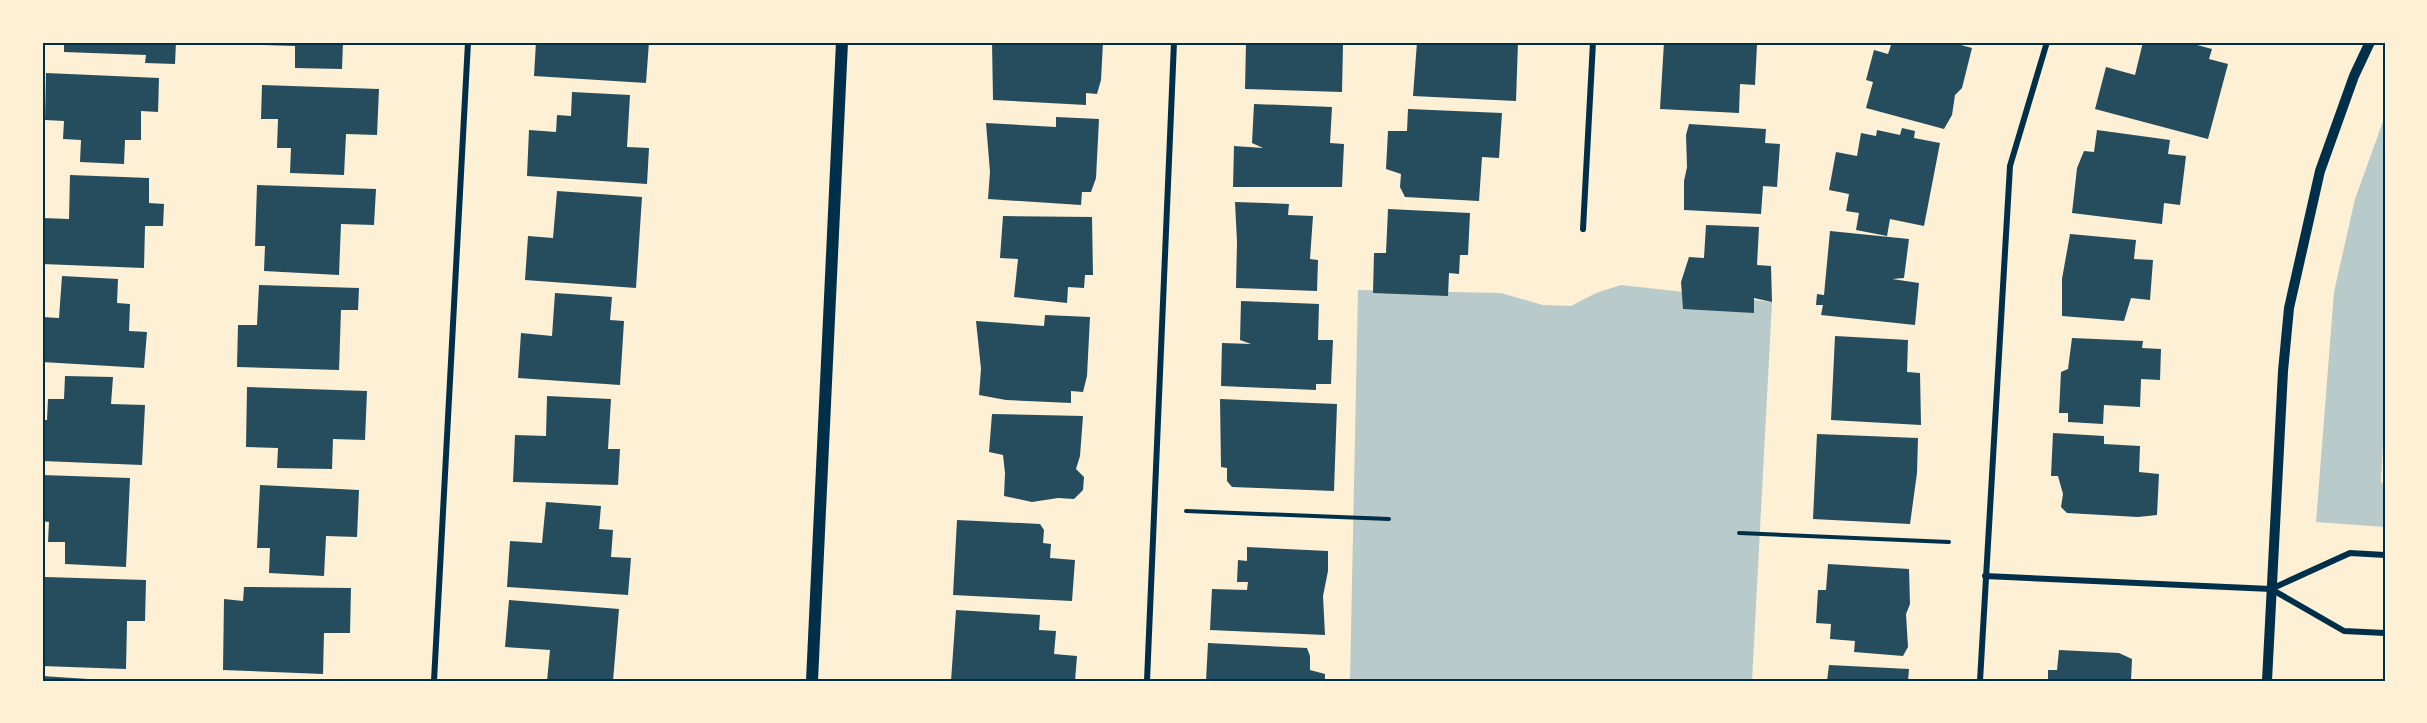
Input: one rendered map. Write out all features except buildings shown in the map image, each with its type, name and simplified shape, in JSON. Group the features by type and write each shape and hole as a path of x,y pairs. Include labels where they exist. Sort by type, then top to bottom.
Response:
{"main road":[{"path":"812,681 842,42"}],"street":[{"path":"434,681 468,42"},
{"path":"1147,681 1174,42"},
{"path":"1583,229 1593,42"},
{"path":"1980,681 2010,166 2047,42"},
{"path":"2267,681 2282,382 2289,308 2320,171 2354,75 2370,42"},
{"path":"1985,576 2271,589 2350,553 2385,555"},
{"path":"2271,589 2344,631 2385,633"}],"path":[{"path":"1186,511 1389,519"},
{"path":"1739,532 1949,542"}],"shaded area":[{"path":"2385,116 2385,405 2381,482 2385,486 2385,527 2316,522 2334,292 2355,199"},
{"path":"1621,285 1772,302 1752,681 1350,681 1358,290 1501,293 1543,305 1571,306 1596,293"}]}
